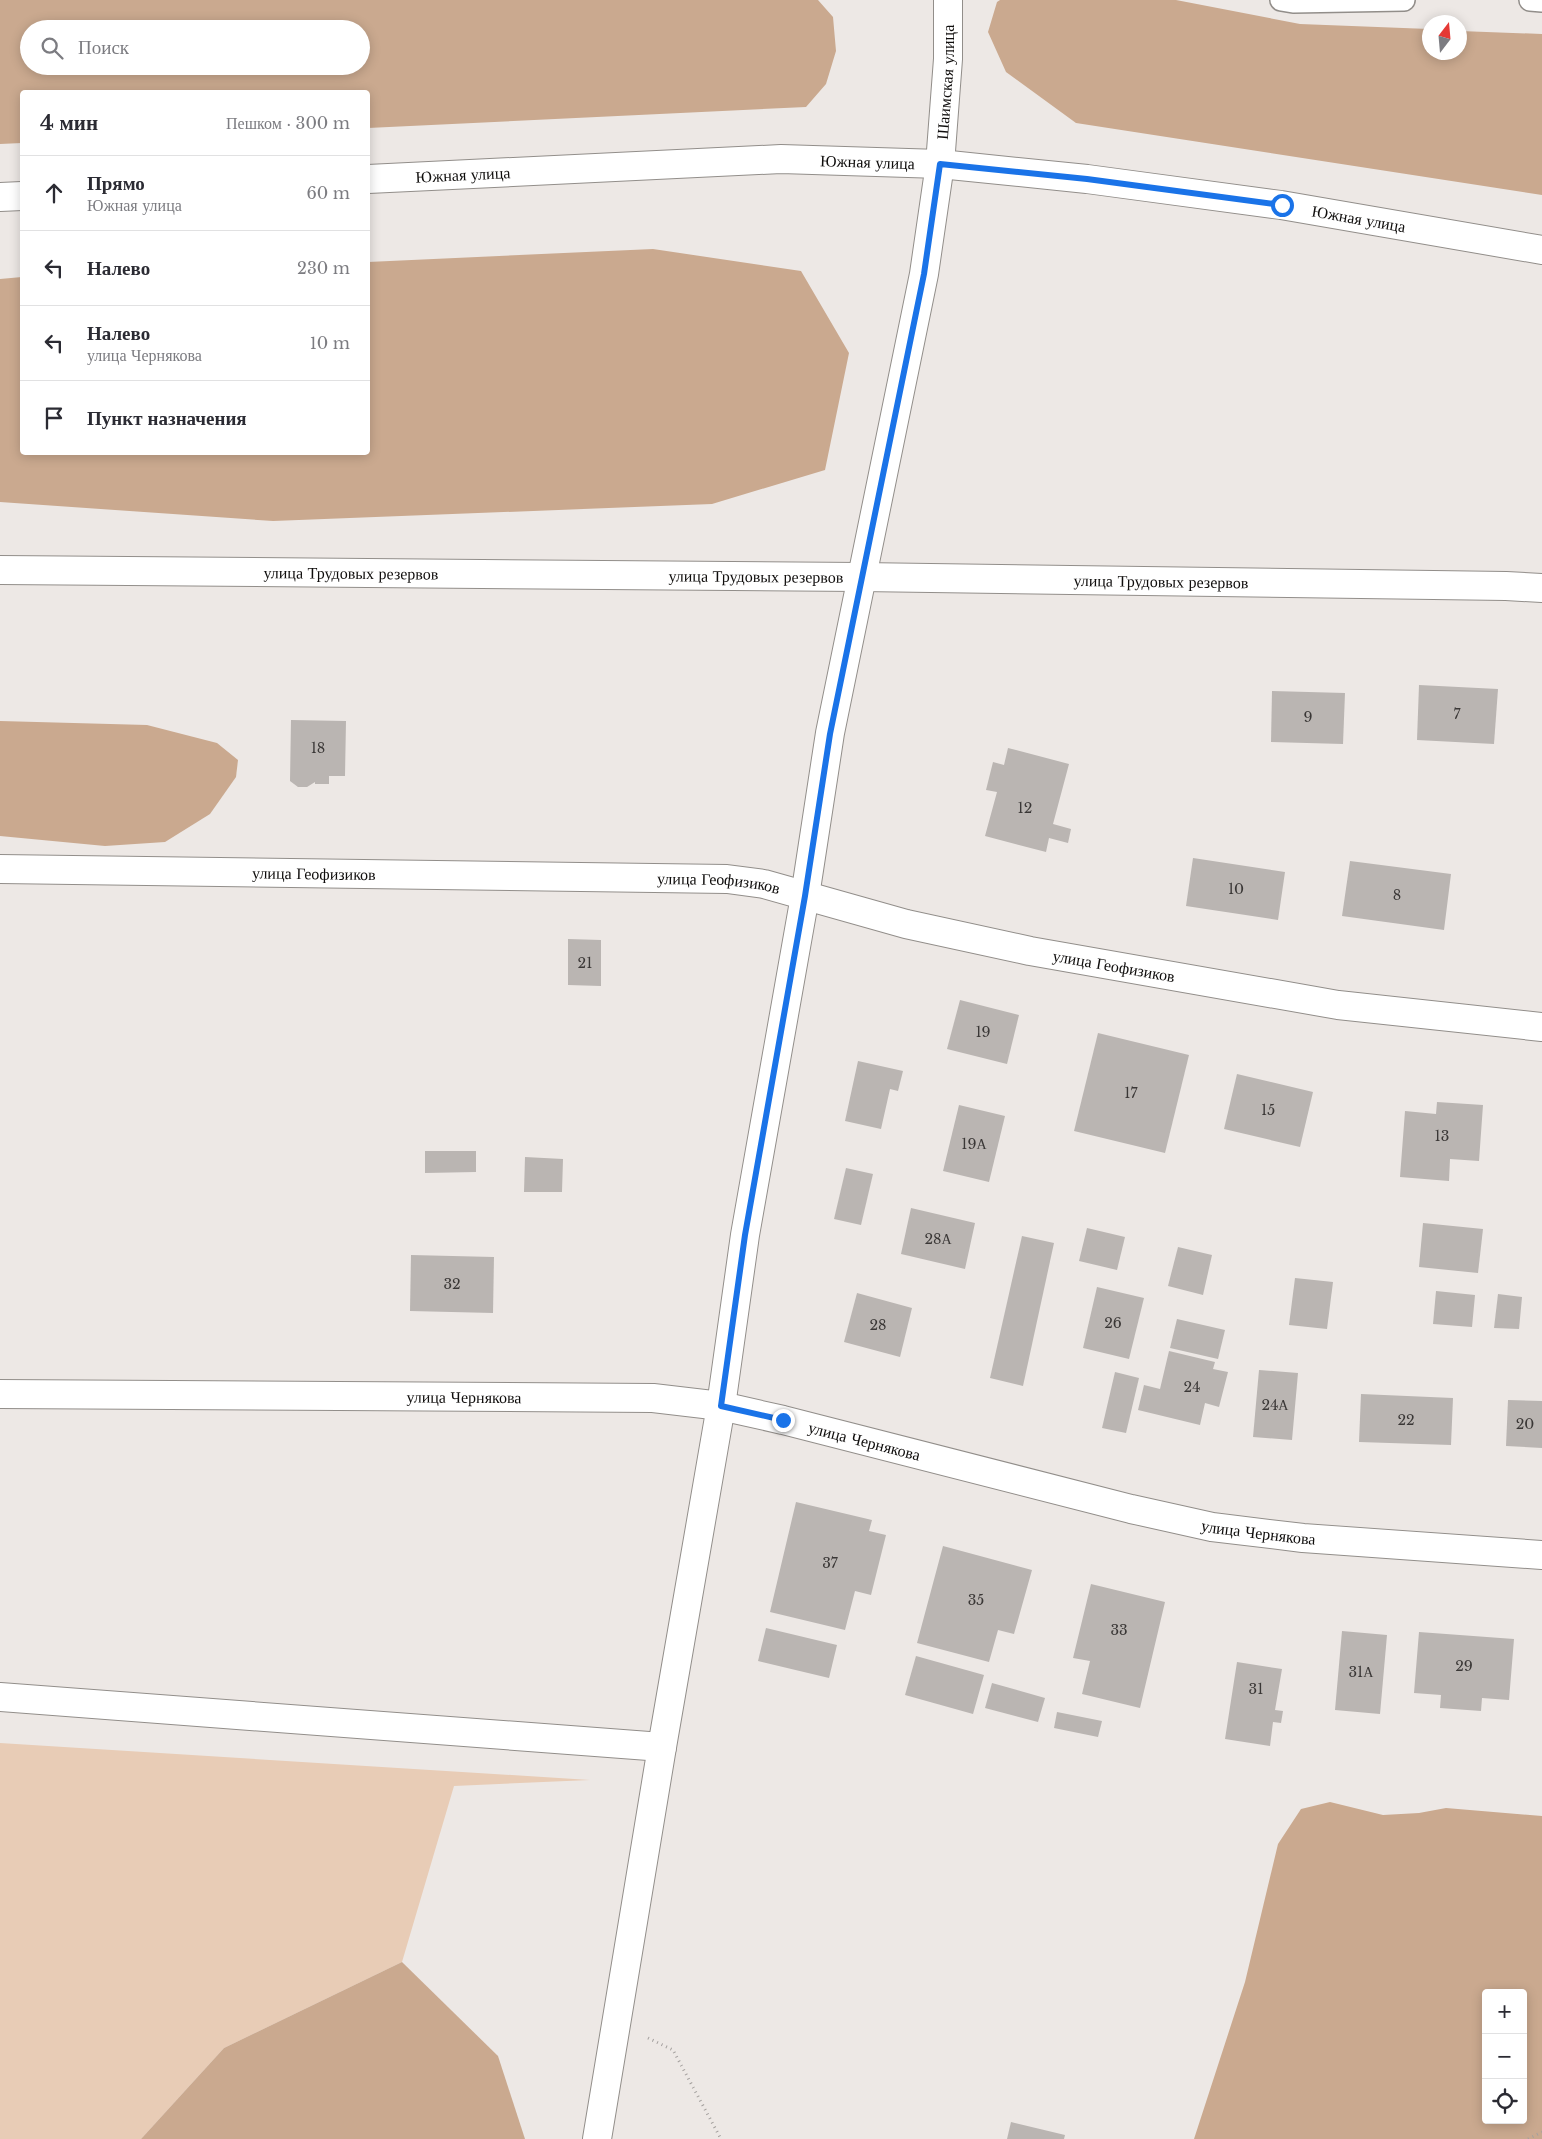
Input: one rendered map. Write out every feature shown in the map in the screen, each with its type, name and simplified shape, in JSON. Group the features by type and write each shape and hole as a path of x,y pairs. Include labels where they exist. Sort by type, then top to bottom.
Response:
{"street":[{"name":"Шаимская улица","path":"597,2139 721,1406 745,1235 805,896 830,734 924,274 940,164 948,59 948,0"},
{"name":"Южная улица","path":"370,179 782,159 940,164 1087,179 1282,205 1542,250"},
{"path":"0,197 20,196"},
{"name":"улица Трудовых резервов","path":"0,570 861,577 1486,585 1542,588"},
{"name":"улица Геофизиков","path":"0,869 727,879 764,884 906,924 1030,951 1338,1005 1542,1027"},
{"name":"улица Чернякова","path":"0,1394 653,1398 721,1406 783,1420 1131,1509 1212,1527 1303,1538 1542,1555"},
{"path":"0,1697 662,1747"}],"lane":[{"path":"1281,0 1404,0"},
{"path":"1530,0 1542,1"}],"path":[{"path":"616,2022 673,2050 721,2139"},
{"path":"1528,2139 1542,2132"}],"shaded area":[{"path":"0,0 818,0 833,17 836,51 826,84 806,107 370,128 370,90 20,90 20,143 0,144"},
{"path":"1000,0 1176,0 1300,24 1422,29 1422,60 1467,60 1467,31 1542,34 1542,195 1076,123 1006,72 988,32 997,2"},
{"path":"653,249 801,271 849,353 825,470 712,504 273,521 0,502 0,279 20,277 20,455 370,455 370,262"},
{"path":"0,721 147,725 217,743 238,760 236,777 210,814 165,842 105,846 0,836"},
{"path":"0,1743 590,1780 454,1786 402,1962 224,2048 141,2139 0,2139"},
{"path":"1330,1802 1383,1815 1419,1813 1446,1808 1542,1816 1542,2139 1194,2139 1245,1982 1278,1844 1301,1809"},
{"path":"402,1962 498,2056 525,2139 141,2139 224,2048"}],"building":[{"path":"1419,685 1498,689 1494,744 1417,740"},
{"path":"1272,691 1345,693 1343,744 1271,742"},
{"path":"291,720 346,721 345,776 329,776 329,784 315,784 315,782 307,787 298,787 290,781"},
{"path":"1008,748 1069,764 1053,824 1071,829 1068,843 1049,838 1046,852 985,836 997,792 986,790 993,762 1004,765"},
{"path":"1193,858 1285,872 1278,920 1186,906"},
{"path":"1350,861 1451,874 1444,930 1342,916"},
{"path":"568,939 601,940 601,986 568,985"},
{"path":"960,1000 1019,1015 1007,1064 947,1049"},
{"path":"1098,1033 1189,1055 1165,1153 1074,1131"},
{"path":"858,1061 903,1071 898,1091 890,1089 881,1129 845,1121"},
{"path":"1237,1074 1313,1092 1300,1147 1224,1129"},
{"path":"1437,1102 1483,1105 1479,1161 1450,1159 1449,1181 1400,1177 1405,1111 1436,1114"},
{"path":"959,1105 1005,1116 989,1182 943,1171"},
{"path":"425,1151 476,1151 476,1172 425,1173"},
{"path":"525,1157 563,1159 562,1192 524,1192"},
{"path":"846,1168 873,1174 861,1225 834,1219"},
{"path":"911,1208 975,1223 965,1269 901,1254"},
{"path":"1423,1223 1483,1229 1478,1273 1419,1267"},
{"path":"1087,1228 1125,1237 1117,1270 1079,1261"},
{"path":"1022,1236 1054,1243 1023,1386 990,1378"},
{"path":"1178,1247 1212,1255 1203,1295 1168,1286"},
{"path":"411,1255 494,1257 493,1313 410,1311"},
{"path":"1295,1278 1333,1282 1327,1329 1289,1325"},
{"path":"1097,1287 1144,1298 1129,1359 1083,1348"},
{"path":"1436,1291 1475,1295 1472,1327 1433,1324"},
{"path":"857,1293 912,1308 900,1357 844,1342"},
{"path":"1498,1294 1522,1297 1519,1329 1494,1328"},
{"path":"1177,1319 1225,1330 1218,1359 1170,1348"},
{"path":"1169,1351 1215,1362 1213,1369 1228,1372 1219,1407 1205,1403 1200,1425 1138,1410 1144,1385 1160,1389"},
{"path":"1259,1370 1298,1373 1292,1440 1253,1437"},
{"path":"1115,1372 1139,1378 1126,1433 1102,1428"},
{"path":"1361,1394 1453,1398 1451,1445 1359,1442"},
{"path":"1508,1400 1542,1401 1542,1448 1506,1446"},
{"path":"796,1502 872,1520 869,1531 886,1535 871,1595 855,1591 845,1630 770,1612"},
{"path":"943,1546 1032,1570 1014,1634 998,1630 989,1662 917,1643"},
{"path":"1091,1584 1165,1602 1140,1708 1082,1694 1090,1661 1073,1658"},
{"path":"766,1628 837,1645 829,1678 758,1661"},
{"path":"1342,1631 1387,1635 1380,1714 1335,1710"},
{"path":"1419,1632 1514,1639 1509,1700 1482,1698 1481,1711 1440,1708 1441,1695 1414,1693"},
{"path":"916,1656 984,1675 973,1714 905,1695"},
{"path":"1237,1662 1282,1669 1275,1710 1283,1711 1281,1723 1273,1722 1270,1746 1225,1739"},
{"path":"992,1683 1045,1698 1038,1722 985,1708"},
{"path":"1057,1712 1102,1721 1098,1737 1054,1728"},
{"path":"1011,2122 1065,2135 1064,2139 1007,2139"}],"route":[{"path":"783,1420 721,1406 745,1235 805,896 830,734 924,274 940,164 1087,179 1282,205"}]}
